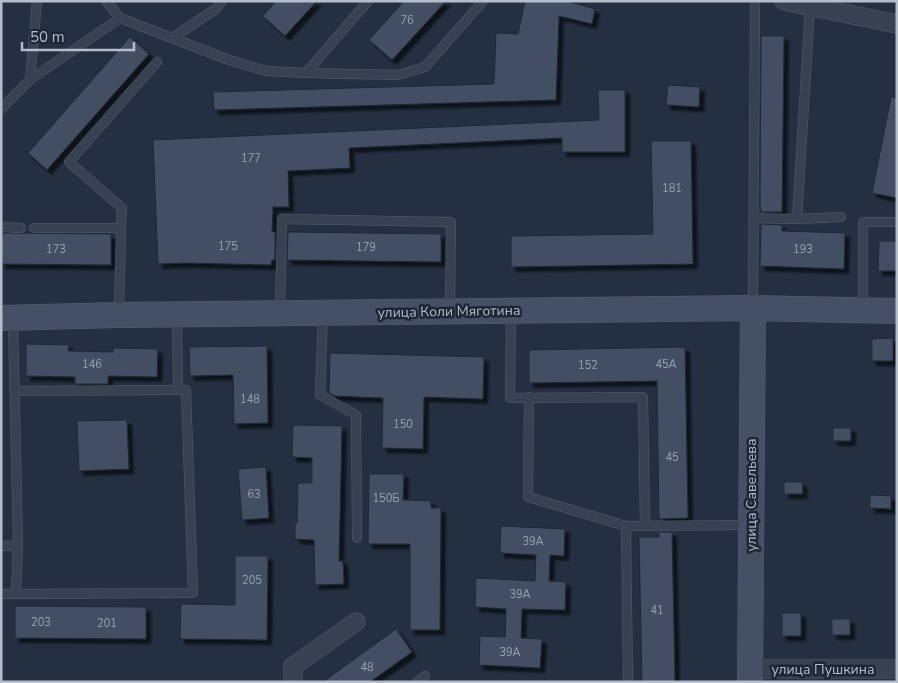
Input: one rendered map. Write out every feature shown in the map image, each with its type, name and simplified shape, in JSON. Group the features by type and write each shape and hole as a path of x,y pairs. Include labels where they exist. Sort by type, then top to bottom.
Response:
{"street":[{"path":"784,1 897,24"},
{"name":"улица Коли Мяготина","path":"7,318 753,308 897,311"},
{"name":"улица Савельева","path":"750,675 753,308"},
{"path":"293,682 293,666 356,622"},
{"name":"улица Пушкина","path":"750,675 897,669"}],"lane":[{"path":"30,80 37,1"},
{"path":"106,1 120,18 228,60 266,71 398,75 425,66 483,1"},
{"path":"172,38 216,9 222,1"},
{"path":"306,73 368,1"},
{"path":"753,308 755,1"},
{"path":"797,220 810,7"},
{"path":"1,109 30,80 120,18"},
{"path":"119,315 122,208 69,162 158,62"},
{"path":"754,218 797,220 841,217"},
{"path":"280,313 282,219 451,222 450,311"},
{"path":"863,310 863,222 897,222"},
{"path":"1,227 21,228"},
{"path":"34,228 121,228"},
{"path":"512,310 510,398 643,397 645,526"},
{"path":"323,313 320,394 356,415 357,538"},
{"path":"177,315 178,390"},
{"path":"7,318 14,391 18,546 16,594"},
{"path":"1,594 193,593 186,390 14,391"},
{"path":"529,397 528,497 626,526 751,524"},
{"path":"626,526 628,682"},
{"path":"1,546 18,546"}],"building":[{"path":"276,1 317,1 285,36 263,16"},
{"path":"404,1 446,1 392,60 369,40"},
{"path":"525,1 567,1 595,9 592,24 559,16 556,100 214,110 213,92 494,84 496,33 518,34"},
{"path":"761,36 784,36 782,212 761,212 760,209"},
{"path":"130,37 149,54 47,170 28,153"},
{"path":"668,85 700,87 699,107 666,105"},
{"path":"598,90 625,90 625,152 562,152 562,138 349,148 350,168 288,171 289,207 273,207 272,232 275,232 275,260 272,260 271,265 158,264 153,140 599,120"},
{"path":"891,97 897,98 897,198 872,193"},
{"path":"651,141 691,141 693,264 511,267 511,236 653,234"},
{"path":"761,224 782,225 782,231 845,233 844,269 760,266"},
{"path":"288,232 441,234 441,262 287,260"},
{"path":"1,233 111,234 111,265 1,264"},
{"path":"879,241 897,241 897,271 878,271"},
{"path":"893,338 893,361 872,361 872,339"},
{"path":"26,344 69,345 68,351 113,352 113,348 158,349 157,377 108,376 108,384 75,384 75,377 26,376"},
{"path":"267,346 268,423 234,424 233,375 190,376 189,347"},
{"path":"685,347 688,518 659,519 657,381 529,383 529,350"},
{"path":"330,353 484,357 483,399 424,397 423,449 382,448 383,398 335,396 329,393"},
{"path":"127,420 129,469 79,471 77,421"},
{"path":"293,425 342,426 339,561 343,561 344,584 315,585 314,540 295,539 298,483 312,483 312,458 292,457"},
{"path":"833,428 851,428 851,441 833,441"},
{"path":"266,467 269,518 242,520 238,469"},
{"path":"369,474 404,474 403,500 431,501 431,508 441,508 440,630 410,630 410,544 368,544"},
{"path":"784,482 802,482 803,494 784,494"},
{"path":"870,495 891,496 891,509 870,508"},
{"path":"501,526 565,529 564,556 550,555 549,581 566,582 565,610 522,609 521,638 542,639 540,668 479,665 480,636 505,637 506,609 475,607 476,578 535,581 536,555 500,553"},
{"path":"659,532 672,532 675,682 642,682 639,537 659,537"},
{"path":"235,556 268,556 267,640 180,639 181,604 235,605"},
{"path":"15,606 146,607 146,639 15,638"},
{"path":"782,613 801,613 801,636 782,636"},
{"path":"832,619 850,619 850,635 832,635"},
{"path":"396,629 412,652 370,682 323,682"}]}
